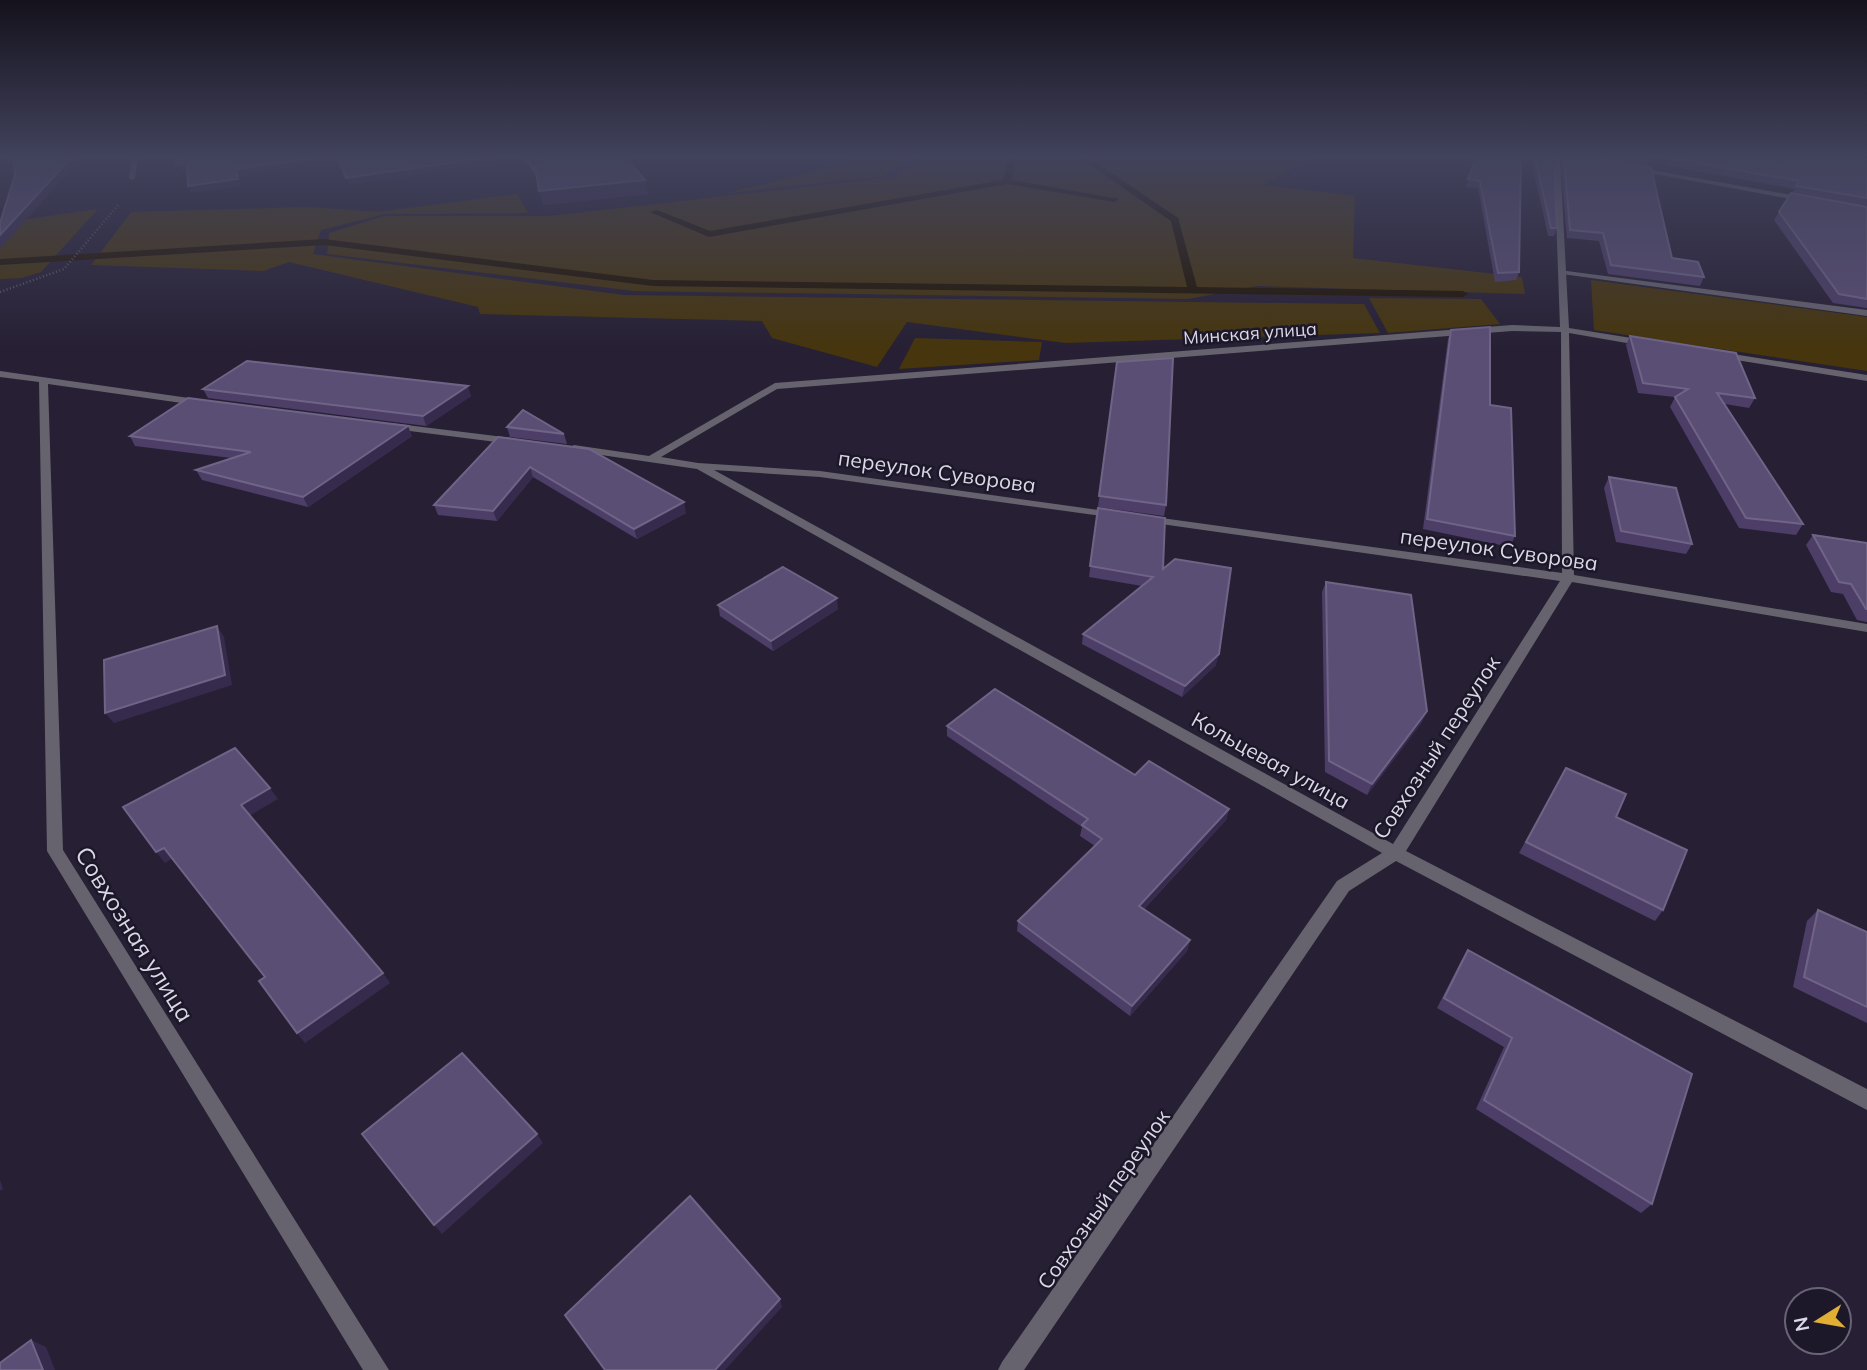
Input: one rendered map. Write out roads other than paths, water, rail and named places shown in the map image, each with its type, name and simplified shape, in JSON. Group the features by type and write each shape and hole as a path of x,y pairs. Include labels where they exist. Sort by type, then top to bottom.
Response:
{"street":[{"path":"1560,222 1565,330 1568,578"},
{"path":"1562,272 1867,313"},
{"name":"Минская улица","path":"653,458 775,386 1512,328 1565,330 1658,345"},
{"path":"1711,354 1867,378"},
{"path":"0,374 43,383 210,403"},
{"name":"Совхозная улица","path":"43,383 55,851 377,1370"},
{"path":"376,424 528,443"},
{"name":"переулок Суворова","path":"556,446 698,466 820,474 1125,516"},
{"name":"Кольцевая улица","path":"698,466 1396,853 1867,1100"},
{"name":"переулок Суворова","path":"1138,518 1568,578 1867,628"},
{"name":"Совхозный переулок","path":"1010,1370 1343,886 1396,853 1568,578"}],"waterway":[{"path":"679,222 709,234 778,222"},
{"path":"1175,222 1193,290"},
{"path":"0,262 324,242 653,283 1193,290"},
{"path":"1193,290 1463,294"}]}
